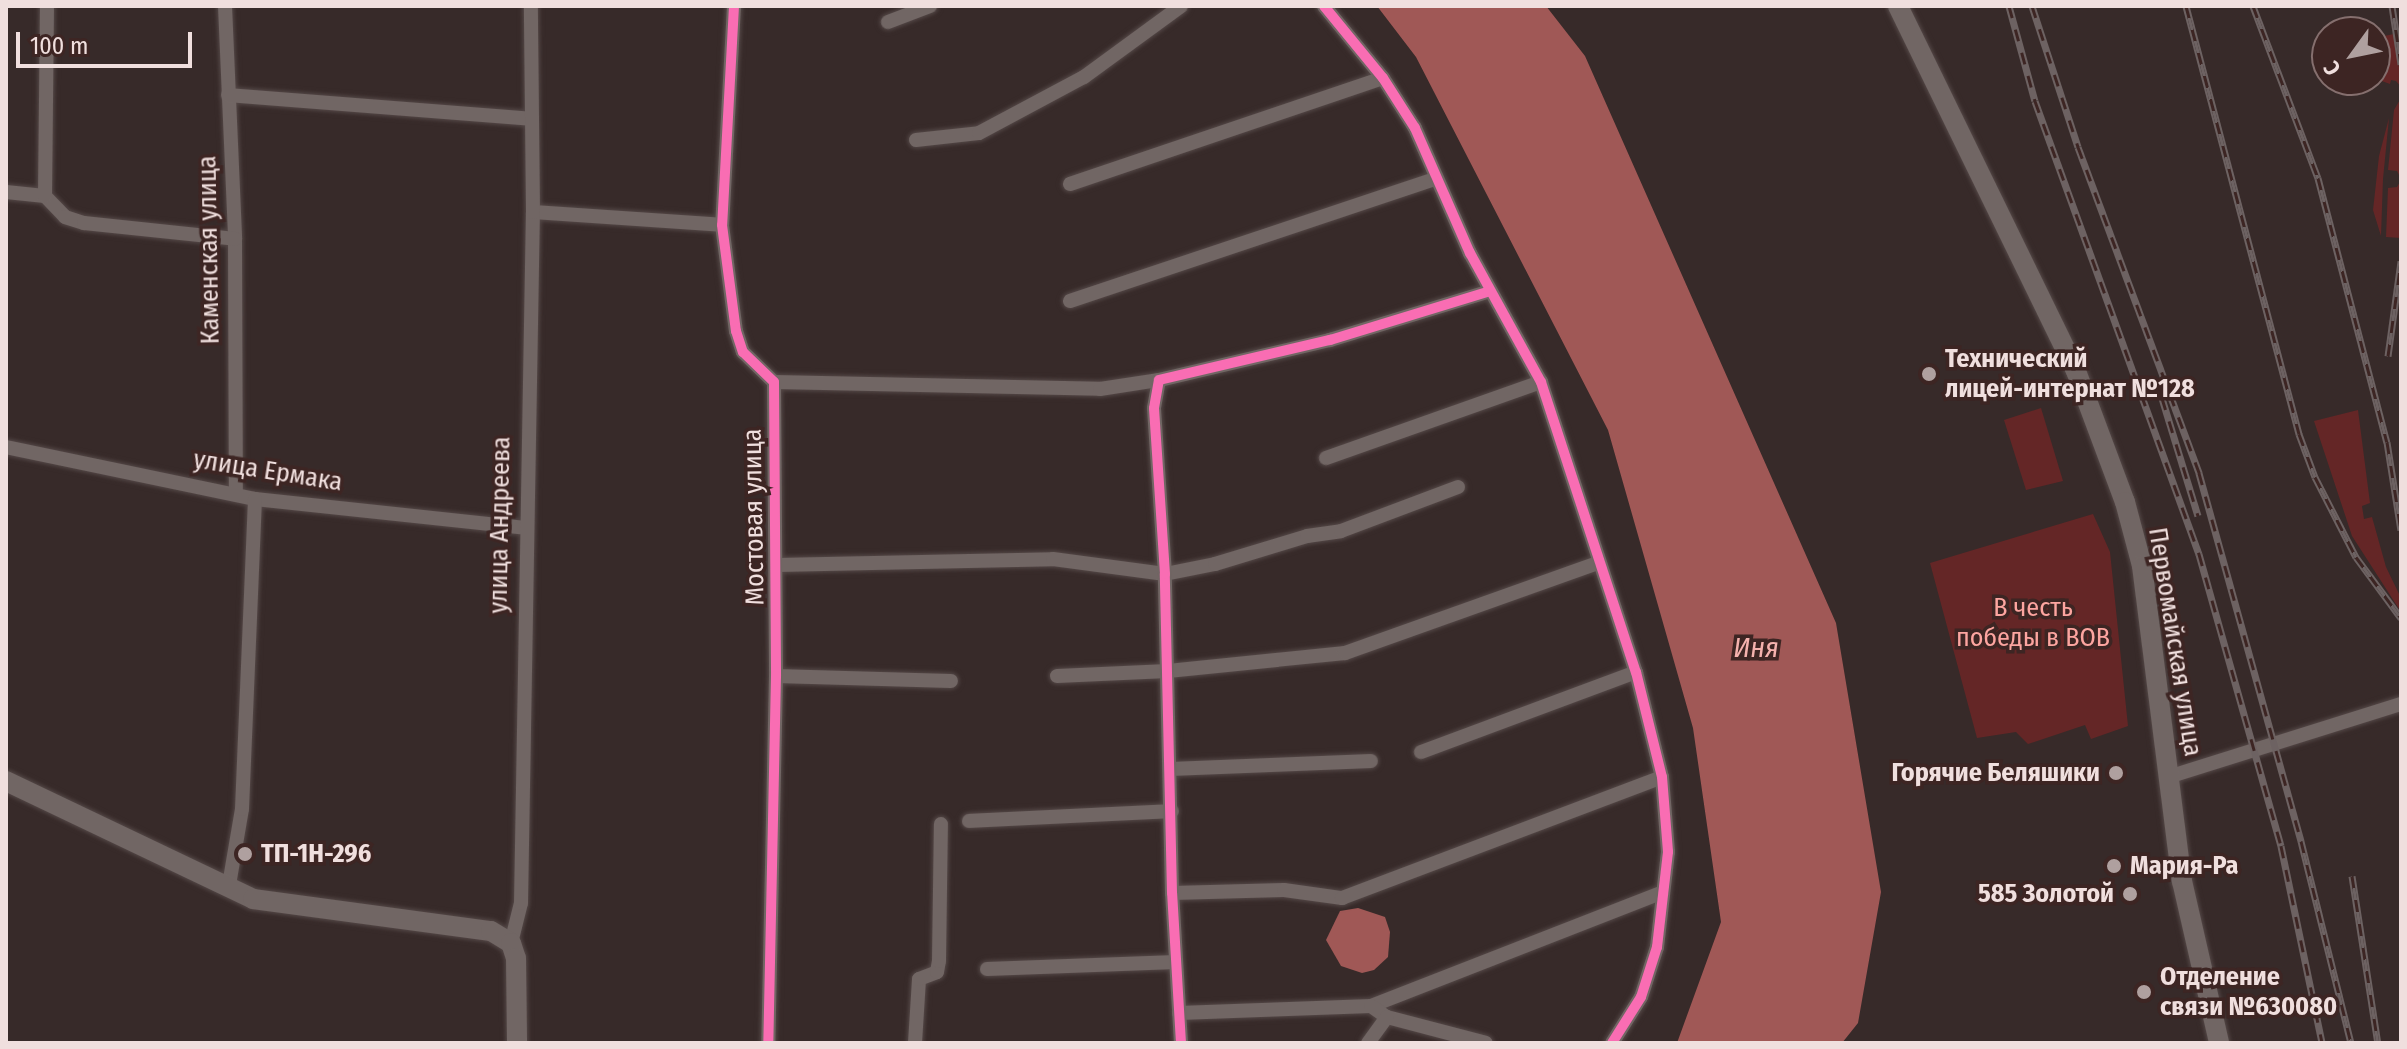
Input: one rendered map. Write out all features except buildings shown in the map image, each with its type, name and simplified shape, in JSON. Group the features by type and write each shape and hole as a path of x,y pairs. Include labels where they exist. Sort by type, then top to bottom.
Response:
{"main road":[{"name":"Первомайская улица","path":"1898,6 2076,371 2125,502 2142,566 2187,908 2219,1043"},
{"path":"6,781 253,899 276,905 456,924 491,931 511,943"},
{"name":"улица Андреева","path":"511,943 516,958 517,1043"}],"street":[{"path":"45,196 47,6"},
{"name":"Каменская улица","path":"225,6 235,239 236,493"},
{"name":"улица Андреева","path":"511,943 521,903 525,528 533,212 531,6"},
{"path":"734,6 722,225 736,331 743,352 774,382 1100,389 1159,380 1330,340 1490,291"},
{"path":"888,22 930,6"},
{"path":"916,140 979,133 1084,77 1181,6"},
{"path":"1324,6 1383,78 1415,128 1435,179 1490,291 1541,382 1636,672 1662,777 1668,852 1657,947 1641,997 1612,1043"},
{"path":"1070,184 1383,78"},
{"path":"228,95 530,119"},
{"path":"1070,301 1435,179"},
{"path":"6,192 45,196 65,217 84,223 235,239"},
{"path":"533,212 722,225"},
{"path":"1159,380 1154,408 1165,574 1172,893 1181,1043"},
{"name":"Мостовая улица","path":"768,1043 776,676 774,382"},
{"path":"1326,458 1541,382"},
{"name":"улица Ермака","path":"6,447 255,499 525,528"},
{"path":"777,565 1053,559 1165,574 1215,564 1307,536 1341,531 1458,487"},
{"path":"229,885 242,809 255,499"},
{"path":"1057,676 1168,671 1345,653 1598,563"},
{"path":"1421,752 1636,672"},
{"path":"776,676 951,681"},
{"path":"2168,777 2401,704"},
{"path":"1171,769 1371,761"},
{"path":"1172,893 1284,890 1342,898 1662,777"},
{"path":"969,821 1172,811"},
{"path":"915,1043 919,979 937,972 939,961 941,824"},
{"path":"1179,1013 1371,1006 1663,892"},
{"path":"987,969 1176,962"},
{"path":"1371,1006 1387,1017 1486,1043"},
{"path":"1368,1043 1387,1017"}],"green space":[{"path":"2394,34 2401,87 2391,80 2391,35"},
{"path":"2401,98 2401,179 2397,171 2388,170 2394,110"},
{"path":"2389,118 2381,236 2373,210 2379,156"},
{"path":"2401,180 2401,238 2386,237 2388,188 2397,187"},
{"path":"2041,408 2063,481 2026,490 2004,420"},
{"path":"2358,410 2370,503 2362,506 2364,519 2372,517 2386,567 2401,598 2401,612 2352,536 2314,421"},
{"name":"В честь победы в ВОВ","path":"2093,514 2110,552 2128,726 2091,739 2085,725 2028,744 2016,732 1977,738 1930,563"}],"water":[{"name":"Иня","path":"1377,6 1546,6 1585,56 1836,623 1881,892 1858,1023 1842,1043 1677,1043 1721,922 1693,728 1608,430 1416,57"},
{"path":"1358,908 1385,917 1390,932 1388,957 1374,970 1362,973 1341,966 1326,940 1340,911"}],"railway":[{"path":"2009,6 2035,101 2199,554 2281,846 2322,1043"},
{"path":"2032,6 2078,147 2199,473 2301,841 2351,1043"},
{"path":"2186,6 2299,434 2315,477 2356,557 2401,618"},
{"path":"2253,6 2318,178 2387,442 2401,530"},
{"path":"2392,6 2401,64"},
{"path":"2388,356 2401,261"},
{"path":"2162,398 2198,516"},
{"path":"2352,876 2378,1043"}],"cycle path":[{"path":"734,6 722,225 736,331 743,352 774,382 776,676 768,1043"},
{"path":"1324,6 1383,78 1415,128 1470,253 1541,382 1636,672 1662,777 1668,852 1657,947 1641,997 1612,1043"},
{"path":"1181,1043 1172,893 1165,574 1154,408 1159,380 1330,340 1490,291"}],"place":[{"name":"Технический лицей-интернат №128","path":"1929,374"},
{"name":"Горячие Беляшики","path":"2116,773"},
{"name":"ТП-1Н-296","path":"245,854"},
{"name":"Мария-Ра","path":"2114,866"},
{"name":"585 Золотой","path":"2130,894"},
{"name":"Отделение связи №630080","path":"2144,992"}]}
